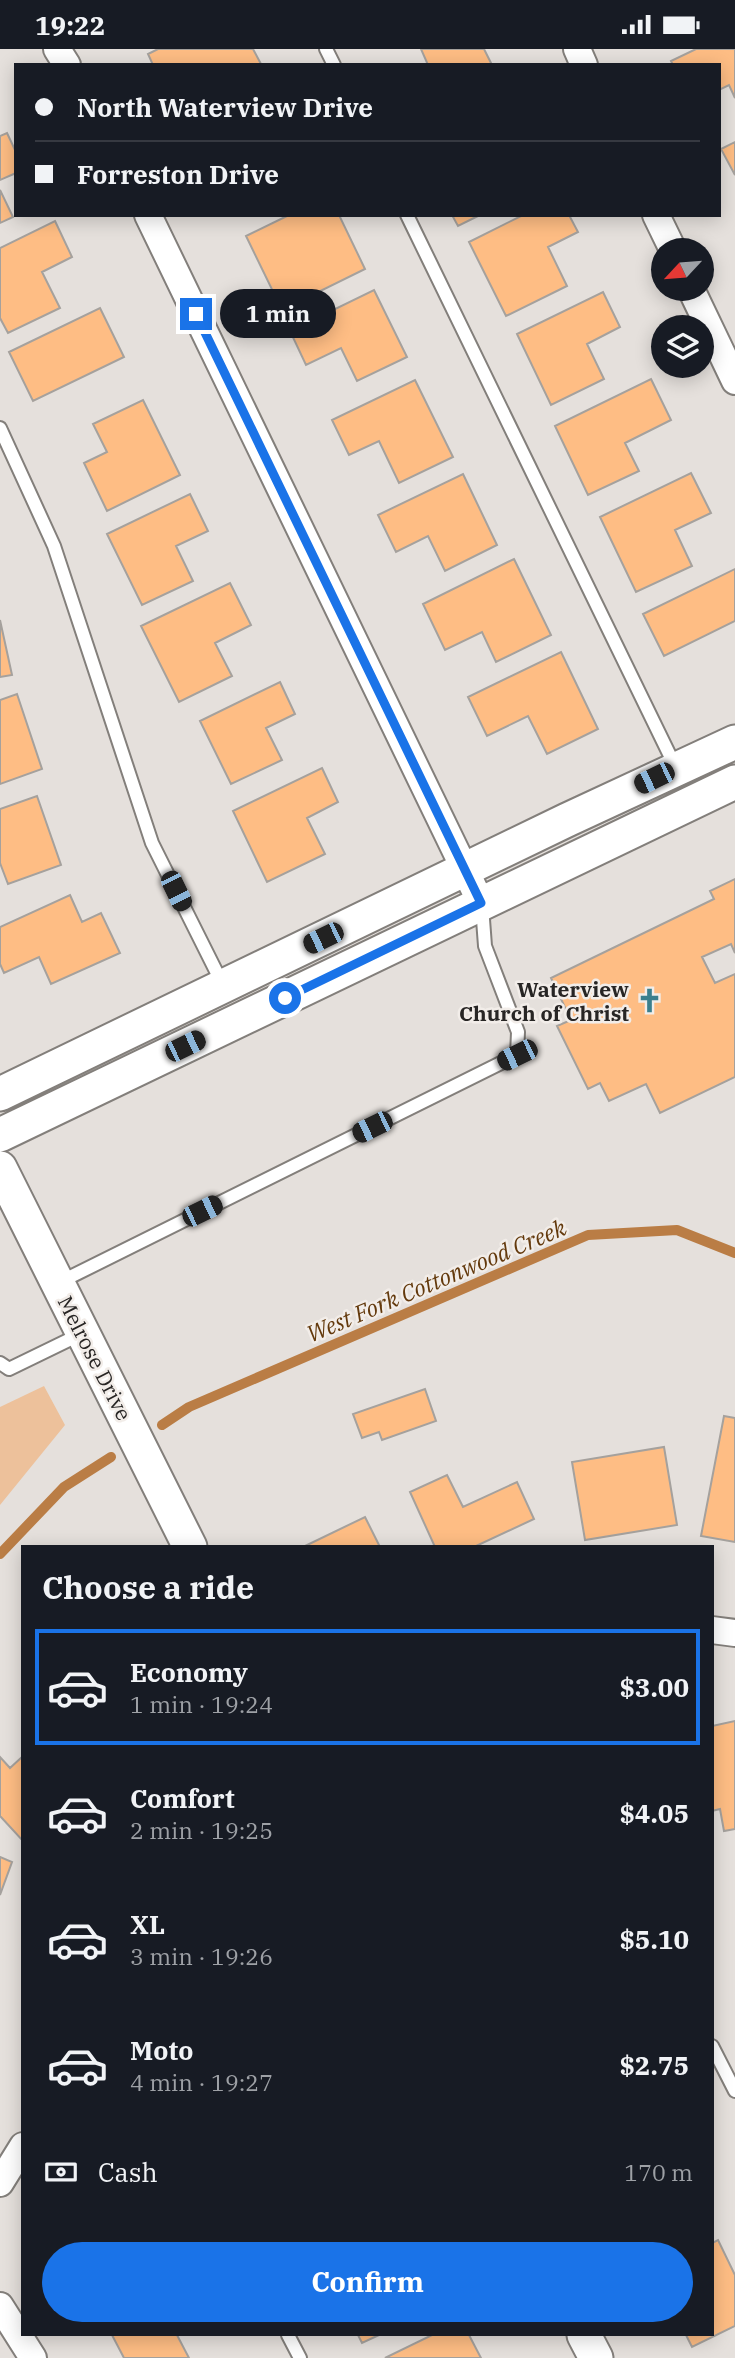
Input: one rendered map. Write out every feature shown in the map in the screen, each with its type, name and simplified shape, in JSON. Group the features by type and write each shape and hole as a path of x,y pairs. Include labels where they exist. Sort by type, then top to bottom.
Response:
{"street":[{"path":"149,217 481,903"},
{"path":"657,217 667,238"},
{"path":"697,301 735,381"},
{"path":"0,1094 735,742"},
{"path":"0,1135 735,782"},
{"name":"Melrose Drive","path":"0,1168 189,1545"},
{"path":"714,1630 735,1633"},
{"path":"0,2183 21,2149"},
{"path":"0,2306 33,2358"},
{"path":"585,2336 596,2358"}],"lane":[{"path":"408,217 676,768"},
{"path":"0,428 54,546 152,843 224,986"},
{"path":"57,1283 517,1055 518,1033 485,946 481,903"},
{"path":"0,1363 9,1369 83,1333"},
{"path":"714,2050 735,2091"},
{"path":"289,2336 300,2358"}],"shaded area":[{"path":"44,1386 65,1425 0,1505 0,1407"}],"building":[{"path":"158,49 253,49 260,63 152,63 148,54"},
{"path":"421,49 484,49 491,63 427,63"},
{"path":"696,49 735,49 735,98 729,85 721,89 721,63 671,61"},
{"path":"7,133 14,148 14,174 0,180 0,136"},
{"path":"735,142 735,175 721,149"},
{"path":"0,190 13,217 0,223"},
{"path":"285,217 340,217 365,269 282,310 246,236"},
{"path":"453,217 476,217 458,226"},
{"path":"519,217 570,217 578,232 548,247 567,286 506,316 469,242"},
{"path":"55,221 72,257 42,272 60,308 8,333 0,318 0,248"},
{"path":"374,290 407,357 357,381 341,348 306,365 290,331"},
{"path":"603,292 620,327 587,344 604,379 551,405 517,334"},
{"path":"100,308 124,357 33,401 9,352"},
{"path":"651,379 671,420 625,443 639,471 588,495 555,426"},
{"path":"415,380 453,457 399,483 379,441 349,455 332,420"},
{"path":"143,400 180,475 107,511 84,463 107,452 93,424"},
{"path":"691,473 711,513 675,530 692,566 636,592 600,517"},
{"path":"463,474 497,545 445,571 428,536 396,552 378,515"},
{"path":"190,494 208,531 176,546 193,581 142,605 107,534"},
{"path":"514,559 551,635 496,662 482,632 445,650 423,604"},
{"path":"735,569 735,621 664,656 643,614"},
{"path":"230,583 251,625 215,643 232,676 179,702 141,626"},
{"path":"0,620 12,675 0,677"},
{"path":"561,652 598,729 547,754 528,716 487,736 468,697"},
{"path":"280,682 295,714 266,728 282,760 231,784 200,721"},
{"path":"17,694 42,769 0,784 0,700"},
{"path":"322,768 338,802 307,818 325,854 267,882 233,811"},
{"path":"37,796 61,865 8,884 0,863 0,809"},
{"name":"Waterview Church of Christ","path":"735,879 735,953 731,944 702,957 715,983 735,974 735,1077 660,1113 646,1084 609,1101 600,1083 588,1089 557,1026 571,1020 551,978 714,899 710,891"},
{"path":"70,895 82,922 101,913 120,953 51,984 39,957 4,973 0,964 0,927"},
{"path":"425,1389 436,1421 382,1440 379,1432 362,1438 353,1414"},
{"path":"724,1416 735,1418 735,1542 701,1536"},
{"path":"664,1447 677,1525 585,1540 572,1462"},
{"path":"447,1475 463,1507 517,1482 534,1519 478,1545 434,1545 410,1492"},
{"path":"365,1517 379,1545 307,1545"},
{"path":"735,1721 735,1829 724,1831 720,1809 714,1810 714,1726"},
{"path":"0,1757 10,1768 21,1758 21,1839 0,1816"},
{"path":"0,1857 12,1862 0,1895"},
{"path":"718,2240 735,2275 735,2326 692,2347 686,2336 714,2336 714,2242"},
{"path":"113,2336 178,2336 189,2358 124,2358"},
{"path":"358,2336 377,2336 362,2343"},
{"path":"430,2336 470,2336 481,2358 385,2358"}],"waterway":[{"name":"West Fork Cottonwood Creek","path":"162,1425 189,1407 588,1235 677,1230 735,1253"},
{"name":"West Fork Cottonwood Creek","path":"0,1554 64,1487 111,1457"}],"place":[{"name":"Waterview Church of Christ","path":"649,1001"}],"route":[{"path":"196,314 481,903 285,998"}]}
